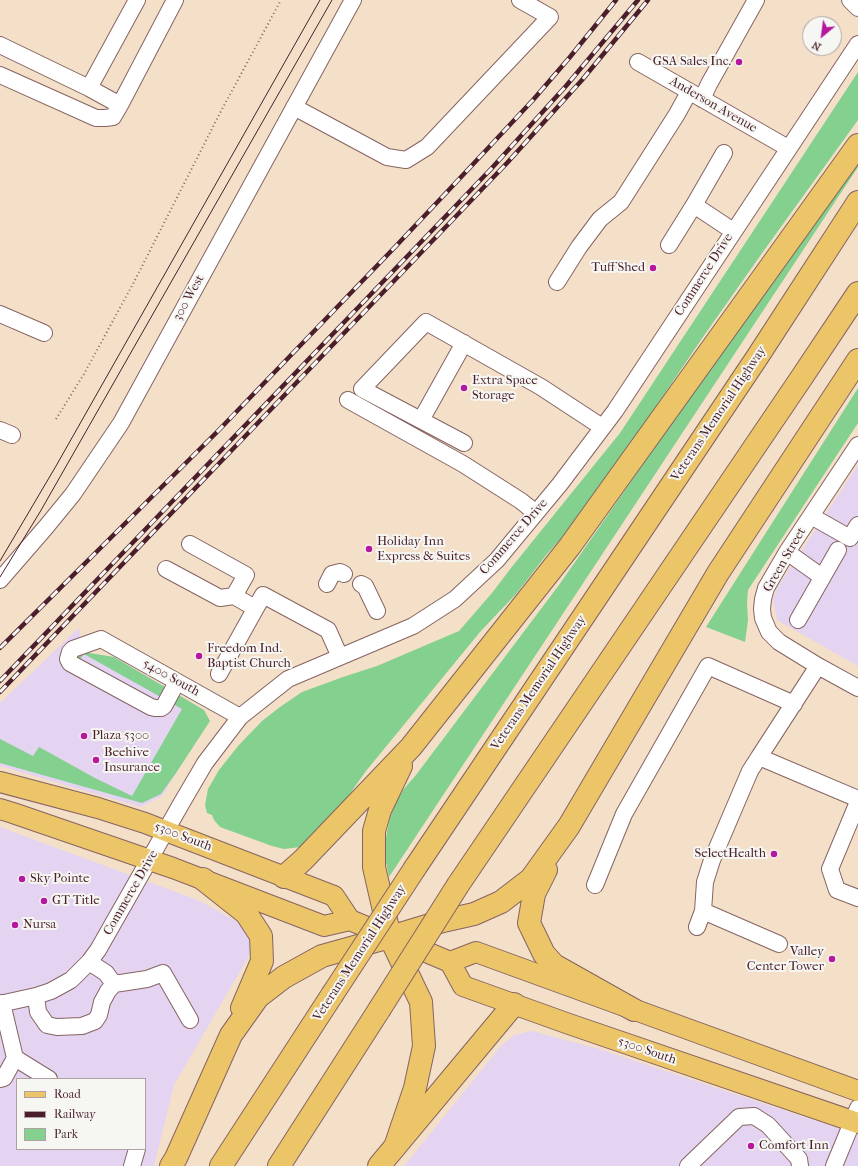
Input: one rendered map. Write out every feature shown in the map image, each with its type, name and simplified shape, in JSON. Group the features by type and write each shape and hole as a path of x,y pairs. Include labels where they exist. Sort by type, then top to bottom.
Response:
{"highway":[{"path":"284,876 303,860 411,747 570,546 858,145"},
{"name":"Veterans Memorial Highway","path":"221,1166 332,995 758,356 858,202"},
{"path":"279,1166 458,884 858,293"},
{"path":"634,1010 554,964 544,954 530,923 534,894 569,826 718,573 858,360"},
{"path":"395,1146 415,1088 424,1046 421,1002 390,937 374,866 374,831 380,810 411,747"},
{"path":"231,1035 258,997 284,977 322,956 443,921 474,914 501,902 531,879 569,826"},
{"path":"171,1166 231,1035 262,961 261,936 246,913 203,879"},
{"path":"379,1166 514,1004"}],"main road":[{"name":"5300 South","path":"0,782 98,808 166,830 284,876 334,896 350,920"},
{"path":"0,809 203,879 324,926 350,920 450,962 476,952 858,1091"},
{"name":"5300 South","path":"450,962 463,986 569,1024 856,1117"}],"street":[{"path":"89,88 137,0"},
{"path":"0,75 96,118 112,116 120,105 175,0"},
{"name":"300 West","path":"0,580 42,533 98,459 121,423 353,0"},
{"path":"294,106 387,157 406,160 427,147 550,17 520,0"},
{"path":"557,282 579,247 600,219 621,202 677,114 695,95 709,84 756,0"},
{"path":"850,0 858,8"},
{"name":"Commerce Drive","path":"1,1003 36,996 51,991 71,980 89,962 98,950 205,763 240,717 288,679 413,626 454,599 497,560 560,484 615,411 858,44"},
{"path":"0,45 89,88 120,105"},
{"name":"Anderson Avenue","path":"638,62 788,148"},
{"path":"669,245 724,153"},
{"path":"694,205 733,231"},
{"path":"0,314 44,333"},
{"path":"464,443 362,389 426,322 464,342 541,387 602,427"},
{"path":"421,420 464,342"},
{"path":"348,400 463,464 521,501 536,513"},
{"name":"Green Street","path":"858,445 787,552 766,588 763,599 763,618 769,632 779,642 858,688"},
{"path":"811,516 850,538 858,525"},
{"path":"190,544 246,575 234,596"},
{"path":"798,620 838,550"},
{"path":"787,552 822,577"},
{"path":"166,569 220,598 234,596 255,608"},
{"path":"327,584 332,574 340,572 344,574"},
{"path":"361,584 365,586 377,611"},
{"path":"220,674 263,595 328,630 340,657"},
{"name":"5400 South","path":"177,682 164,706 161,708 155,708 70,663 68,659 72,649 101,639 240,717"},
{"path":"595,885 624,814 708,666 794,704"},
{"path":"697,927 703,911 704,882 750,771 818,666"},
{"path":"758,757 858,800 830,870 837,890 858,898"},
{"path":"703,911 779,944"},
{"path":"89,962 106,973 114,984"},
{"path":"36,996 38,1012 47,1025 56,1027 82,1026 95,1021 102,1002 114,984 163,974 190,1020"},
{"path":"0,1079 4,1078 8,1049 1,1003"},
{"path":"8,1049 48,1078"},
{"path":"688,1166 739,1117 754,1116 768,1125 799,1159 800,1166"},
{"path":"834,1166 856,1117"},
{"path":"132,1166 137,1150"}],"path":[{"path":"56,419 84,374 134,282 220,113 281,0"}],"shaded area":[{"path":"858,465 858,666 777,620 773,600 777,588"},
{"path":"79,628 81,643 89,653 114,657 204,710 185,758 162,796 141,807 0,766 0,703"},
{"path":"0,827 200,901 250,929 257,942 174,1085 154,1166 0,1166"},
{"path":"532,1031 599,1049 858,1135 858,1166 404,1166 501,1046 514,1035"}],"green space":[{"path":"858,72 858,120 703,337 623,455 572,526 547,554 516,594 480,632 366,771 324,830 301,847 284,849 220,827 212,815 207,813 205,805 208,789 219,770 238,746 262,721 302,692 377,666 459,631 492,593 620,433"},
{"path":"858,157 858,167 389,877 385,845 387,832 390,818 403,790 416,775 559,585"},
{"path":"858,388 858,423 748,590 748,620 745,642 706,627"},
{"path":"85,651 114,657 204,710 210,721 161,794 142,803 0,763 0,739 33,756 39,747 95,778 132,796 182,709 84,654 78,662 71,659"}],"tram line":[{"path":"0,561 56,466 320,0"},
{"path":"0,577 40,512 332,0"}],"railway":[{"path":"0,648 216,433 396,246 533,100 616,0"},
{"path":"0,681 491,169 566,86 638,0"},
{"path":"0,692 507,163 582,80 648,0"}],"place":[{"name":"GSA Sales Inc.","path":"739,62"},
{"name":"Tuff Shed","path":"653,268"},
{"name":"Extra Space Storage","path":"464,388"},
{"name":"Holiday Inn Express & Suites","path":"369,549"},
{"name":"Freedom Ind. Baptist Church","path":"199,656"},
{"name":"Plaza 5300","path":"84,736"},
{"name":"Beehive Insurance","path":"96,760"},
{"name":"SelectHealth","path":"774,854"},
{"name":"Sky Pointe","path":"22,879"},
{"name":"GT Title","path":"44,901"},
{"name":"Nursa","path":"15,925"},
{"name":"Valley Center Tower","path":"832,959"},
{"name":"Comfort Inn","path":"751,1146"}]}
